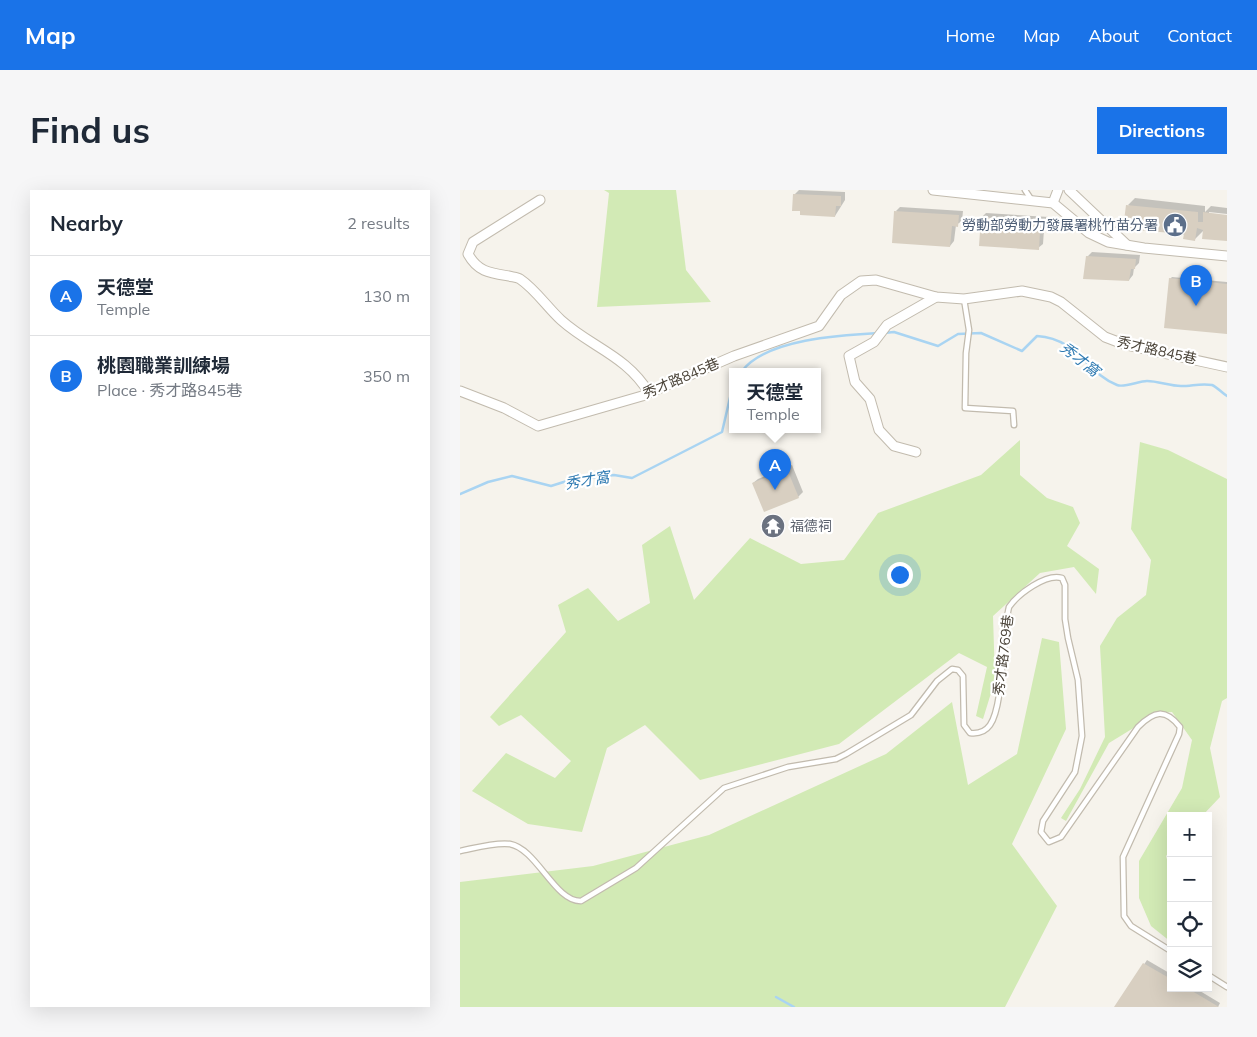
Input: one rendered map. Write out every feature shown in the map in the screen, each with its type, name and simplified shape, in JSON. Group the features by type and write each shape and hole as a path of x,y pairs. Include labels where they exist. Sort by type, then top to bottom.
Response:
{"street":[{"path":"933,190 1053,203 1089,233 1108,242 1227,256"},
{"path":"1053,203 1058,190"},
{"path":"1069,190 1127,245"},
{"path":"540,200 472,242 468,254 472,262 483,272 519,278 561,320 583,338 624,362 641,379 649,393"},
{"name":"秀才路845巷","path":"460,391 504,408 538,426 649,393 734,356 818,326 841,295 861,281 876,280 936,297 964,299 1022,291 1051,297 1061,302 1105,337 1126,345 1227,367"},
{"path":"916,452 894,446 879,430 870,399 854,382 849,356 874,342 888,325 936,297"}],"lane":[{"path":"1025,190 1032,200"},
{"path":"964,299 970,330 966,353 965,408 1013,411 1014,425"},
{"name":"秀才路769巷","path":"460,851 498,845 516,846 525,852 568,897 581,901 636,868 719,792 788,767 836,759 846,754 911,715 937,681 952,669 958,670 963,676 964,725 970,734 981,733 990,725 997,706 1009,607 1017,598 1044,580 1058,577 1062,578 1065,585 1065,619 1078,680 1082,736 1075,772 1043,821 1041,832 1049,842 1061,837 1138,727 1154,714 1167,714 1171,717 1180,727 1179,734 1123,857 1123,913 1132,926 1167,948"},
{"path":"1212,978 1227,987"}],"green space":[{"path":"604,190 676,190 686,270 711,302 597,307 609,193"},
{"path":"1020,440 1020,475 1047,498 1073,507 1080,523 1067,546 1099,569 1096,594 1074,567 1040,573 993,616 995,680 983,719 976,716 987,667 959,653 839,744 700,780 645,725 607,748 582,832 528,824 472,791 506,753 555,778 571,761 521,715 499,726 490,717 566,632 558,605 588,588 618,621 650,603 642,545 670,526 694,600 750,538 801,564 844,560 878,513 981,475"},
{"path":"1140,442 1168,450 1227,479 1227,698 1222,701 1210,748 1220,797 1206,812 1168,812 1182,788 1192,740 1172,712 1158,713 1109,743 1066,821 1061,818 1080,789 1105,737 1100,646 1117,618 1146,595 1151,560 1131,529"},
{"path":"1042,638 1059,642 1066,729 1012,844 1057,906 1005,1007 460,1007 460,882 593,866 709,835 886,754 952,702 968,785 1017,754"},
{"path":"1167,813 1167,939 1151,926 1139,898 1139,861"}],"building":[{"path":"793,194 841,196 841,206 836,206 835,217 800,215 800,211 792,211"},
{"name":"勞動部勞動力發展署桃竹苗分署","path":"1126,205 1198,212 1198,222 1203,222 1203,212 1227,215 1227,241 1202,239 1203,230 1197,228 1195,241 1183,239 1184,234 1123,229"},
{"path":"894,211 959,215 958,227 952,226 950,247 892,243"},
{"path":"981,217 1045,221 1044,231 1040,231 1039,250 979,246"},
{"path":"1086,256 1136,259 1135,269 1131,269 1129,281 1083,279"},
{"path":"1169,278 1227,284 1227,334 1164,328"},
{"path":"787,469 799,498 764,512 752,483"},
{"path":"1143,963 1167,977 1167,992 1194,992 1219,1007 1114,1007"}],"waterway":[{"name":"秀才窩","path":"884,333 894,332 938,346 958,334 981,333 1022,351 1037,336 1051,338 1073,350 1106,380 1120,386 1147,381 1177,386 1208,384 1214,386 1227,396"},
{"name":"秀才窩","path":"745,368 753,360 786,345 825,337 879,333"},
{"name":"秀才窩","path":"460,494 488,482 512,476 551,486 570,480 614,475 632,478 722,432 729,402"},
{"path":"776,997 794,1007"}],"place":[{"name":"勞動部勞動力發展署桃竹苗分署","path":"1175,225"},
{"name":"桃園職業訓練場","path":"1196,306"},
{"name":"天德堂","path":"775,490"},
{"name":"福德祠","path":"773,526"}]}
